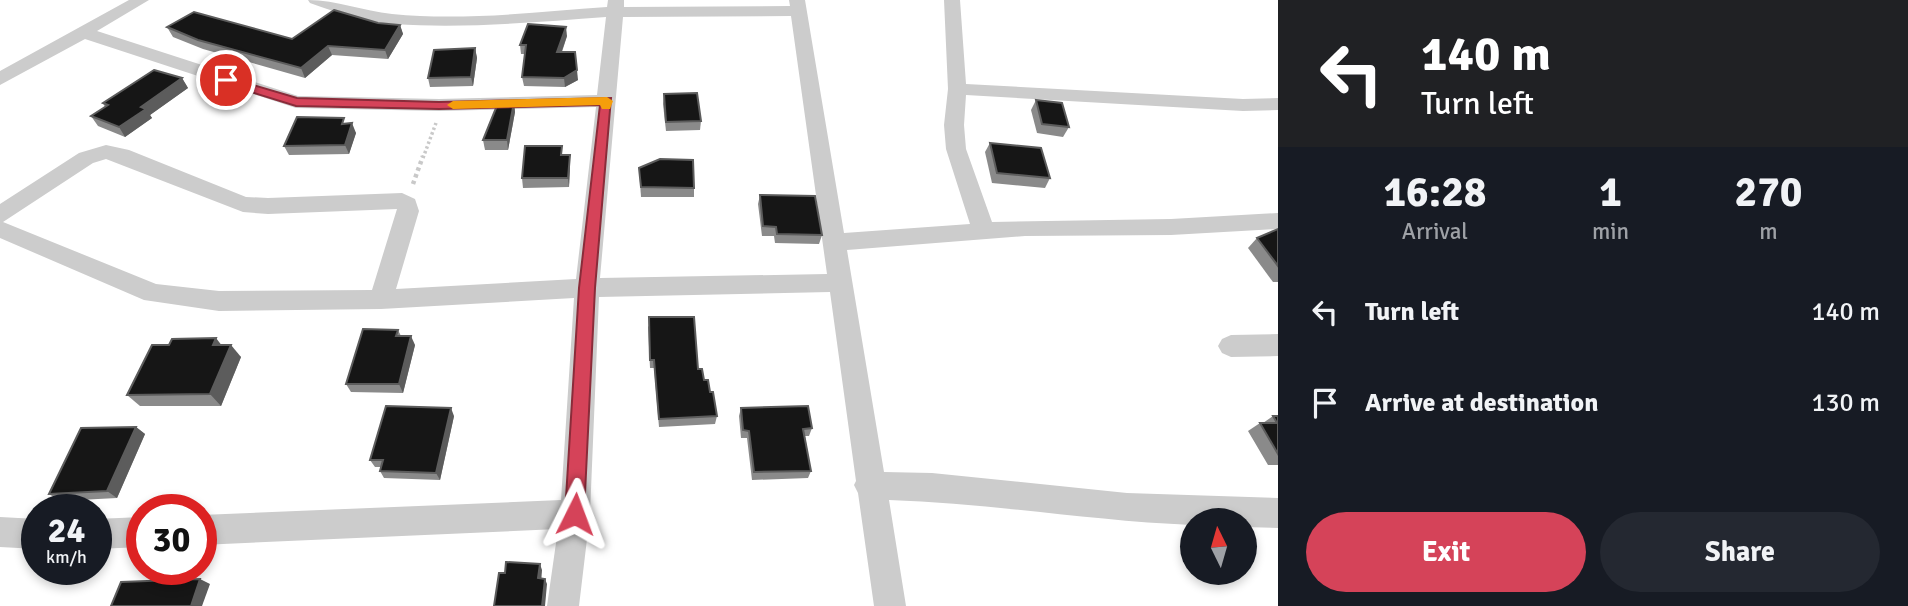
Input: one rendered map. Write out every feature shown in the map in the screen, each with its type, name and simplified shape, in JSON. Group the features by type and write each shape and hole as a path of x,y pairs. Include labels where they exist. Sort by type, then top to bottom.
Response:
{"street":[{"path":"0,79 141,0"},
{"path":"316,0 352,12 393,19 483,20 614,6 798,6 869,485 890,606"},
{"path":"483,20 492,0"},
{"path":"952,0 957,89 954,125 956,149 984,230"},
{"path":"563,606 575,514 587,288 614,6"},
{"path":"82,32 296,102 439,105 607,101"},
{"path":"957,89 1243,105 1278,104"},
{"path":"0,215 86,158 106,152 122,155 243,204 268,206 401,201 407,204 408,211 381,299"},
{"path":"835,242 984,230 1171,227 1278,221"},
{"path":"0,229 153,293 219,301 381,299 587,288 840,283"},
{"path":"1231,346 1278,345"},
{"path":"869,485 932,487 1127,508 1278,513"},
{"path":"217,529 575,514"},
{"path":"0,532 21,533"}],"path":[{"path":"401,201 412,186 438,117 439,105"}],"building":[{"path":"334,10 378,23 400,25 385,50 328,46 301,68 198,40 167,27 194,12 292,39"},
{"path":"528,24 566,27 557,52 575,52 577,70 564,78 522,77 526,45 520,45"},
{"path":"475,48 471,77 428,78 434,50"},
{"path":"154,70 182,78 141,107 146,109 119,127 91,116 108,105 103,103"},
{"path":"697,93 701,121 666,122 664,94"},
{"path":"1036,100 1062,103 1069,127 1042,124"},
{"path":"514,102 507,140 483,140 498,103"},
{"path":"297,117 344,118 342,124 352,123 345,145 284,146"},
{"path":"990,143 1041,148 1050,178 997,173"},
{"path":"525,146 562,146 561,155 570,155 568,178 522,178"},
{"path":"660,159 693,160 694,188 641,187 639,168"},
{"path":"760,195 815,196 822,235 777,234 776,227 763,226"},
{"path":"1278,229 1278,266 1257,238"},
{"path":"649,317 694,317 698,369 702,369 704,380 708,380 710,392 713,392 717,416 659,419 654,360 650,360"},
{"path":"363,329 398,330 396,336 411,336 399,384 346,384"},
{"path":"216,338 213,345 231,345 210,394 127,395 152,345 169,345 172,339"},
{"path":"386,406 451,408 436,473 380,471 383,460 370,460"},
{"path":"808,406 812,428 803,429 811,471 754,472 749,431 743,430 741,408"},
{"path":"1273,416 1278,416 1278,454 1260,423 1277,423"},
{"path":"136,427 107,491 49,494 81,428"},
{"path":"506,562 540,564 538,578 545,579 542,606 494,606 499,573 505,573"},
{"path":"121,582 126,582 126,585 198,585 191,606 111,606"}],"slow traffic":[{"path":"453,105 607,101 606,106"}],"route":[{"path":"226,80 296,102 439,105 607,101 587,288 575,514"}]}
